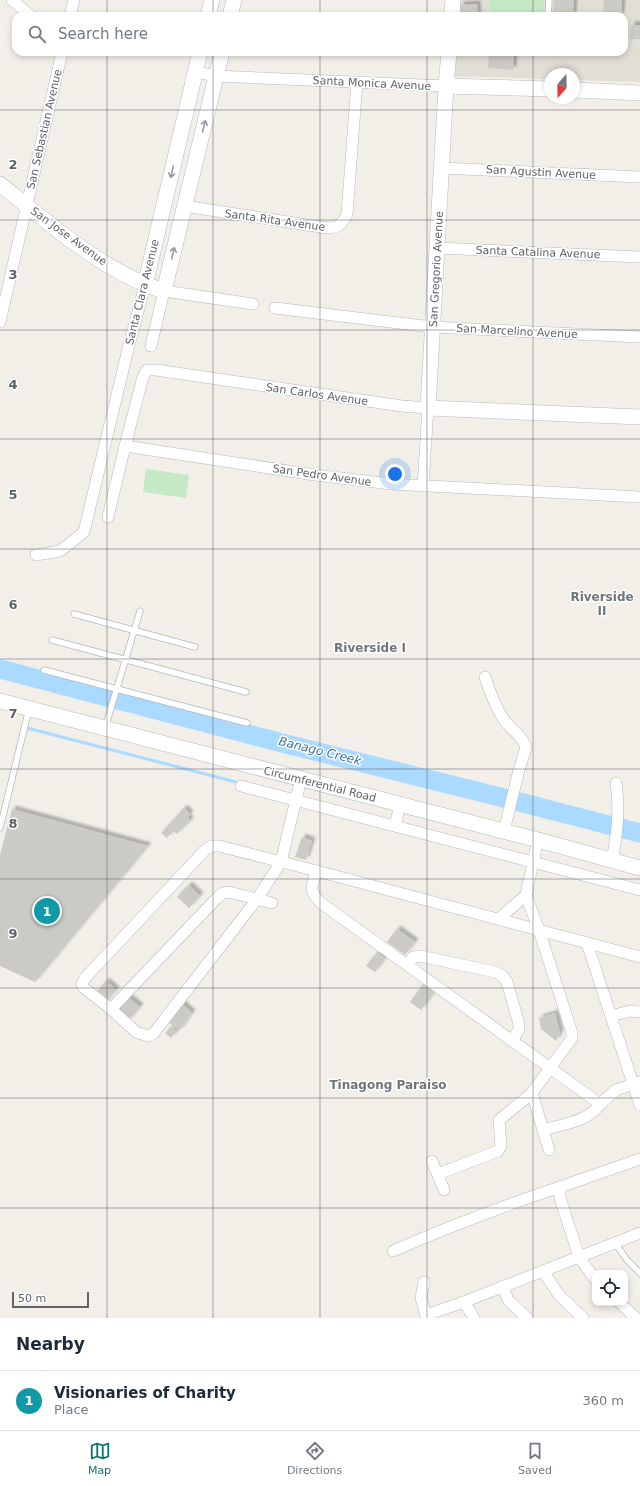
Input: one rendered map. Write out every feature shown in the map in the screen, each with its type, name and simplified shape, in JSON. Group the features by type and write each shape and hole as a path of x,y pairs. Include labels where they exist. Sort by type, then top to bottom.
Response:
{"street":[{"path":"12,0 26,12"},
{"path":"71,12 74,0"},
{"path":"209,12 212,0"},
{"path":"231,12 234,0"},
{"path":"452,12 453,0"},
{"name":"San Sebastian Avenue","path":"0,322 61,56"},
{"name":"Santa Clara Avenue","path":"36,555 60,551 84,532 145,285 199,56"},
{"name":"Santa Clara Avenue","path":"151,346 221,56"},
{"name":"San Gregorio Avenue","path":"424,486 441,168 449,56"},
{"name":"Santa Monica Avenue","path":"195,72 216,76 446,86 544,88"},
{"name":"Santa Rita Avenue","path":"184,206 327,228 334,228 340,225 347,214 357,82"},
{"path":"580,90 640,93"},
{"name":"San Agustin Avenue","path":"441,168 640,177"},
{"name":"San Jose Avenue","path":"0,184 92,255 145,285 164,291"},
{"name":"Santa Catalina Avenue","path":"437,248 640,256"},
{"path":"164,291 253,304"},
{"name":"San Marcelino Avenue","path":"275,308 432,327 640,337"},
{"name":"San Carlos Avenue","path":"108,517 143,378 148,370 164,371 395,405 428,408 640,417"},
{"name":"San Pedro Avenue","path":"125,446 338,478 391,484 640,497"},
{"path":"485,678 504,720 522,738 526,748 518,770 504,831"},
{"name":"Circumferential Road","path":"0,701 105,729 298,793 397,818 504,831 536,854 612,861 640,868"},
{"path":"612,861 618,828 618,799 616,783"},
{"path":"241,786 298,793 536,854 640,890"},
{"path":"298,793 281,862 257,899 154,1033 148,1036 136,1032 111,1009 84,988 82,984 85,978 206,849 212,846 219,846 281,862 317,871 640,957"},
{"path":"438,1174 498,1151 501,1146 499,1120 532,1093 570,1042 572,1033 539,930 526,895 536,854"},
{"path":"317,871 311,887 314,895 321,903 408,964 600,1104"},
{"path":"111,1009 223,893 229,892 272,903"},
{"path":"499,919 526,895"},
{"path":"587,943 611,1016 637,1082 640,1105"},
{"path":"408,964 413,957 420,956 495,972 503,976 507,982 519,1024 519,1029 512,1041"},
{"path":"611,1016 630,1011 640,1012"},
{"path":"543,1130 586,1117 596,1110 600,1104 616,1090 637,1082"},
{"path":"532,1093 549,1150"},
{"path":"393,1251 507,1205 640,1159"},
{"path":"432,1161 444,1190"},
{"path":"560,1187 560,1198 579,1257 592,1276"},
{"path":"424,1282 421,1298 427,1317 640,1233"},
{"path":"543,1271 559,1295 583,1318"},
{"path":"503,1286 508,1300 527,1318"},
{"path":"464,1302 474,1318"},
{"path":"623,1306 636,1318"}],"lane":[{"path":"548,12 549,0"},
{"path":"105,729 140,611"},
{"path":"74,614 195,647"},
{"path":"52,640 246,692"},
{"path":"44,670 117,692 247,723"},
{"path":"0,828 29,709"},
{"path":"615,1243 627,1260 640,1273"}],"shaded area":[{"path":"460,0 640,0 640,82 580,80 580,68 544,68 544,79 455,76 456,56 628,56 628,12 459,12"}],"green space":[{"path":"490,0 544,0 543,12 489,12"},
{"path":"146,469 189,475 186,498 143,492"}],"building":[{"path":"554,0 574,0 573,12 553,12"},
{"path":"604,0 622,0 621,12 603,12"},
{"path":"477,4 478,12 461,12 460,5"},
{"path":"631,25 640,25 640,39 630,39"},
{"path":"489,56 514,56 513,70 488,68"},
{"path":"184,808 190,814 188,817 190,821 177,834 173,831 167,838 161,833"},
{"path":"12,809 148,846 35,982 0,966 0,855"},
{"path":"302,837 312,841 306,860 295,857"},
{"path":"189,885 200,896 189,908 177,897"},
{"path":"397,929 415,942 405,955 387,942"},
{"path":"377,952 385,958 375,972 366,966"},
{"path":"106,981 116,990 105,1003 95,994"},
{"path":"424,983 435,991 421,1010 410,1002"},
{"path":"128,997 140,1007 128,1021 116,1011"},
{"path":"181,1003 192,1013 179,1031 167,1021"},
{"path":"555,1013 560,1033 556,1041 541,1029 539,1018"},
{"path":"172,1026 176,1032 171,1038 165,1033"}],"waterway":[{"name":"Banago Creek","path":"0,669 290,745 640,833"},
{"path":"27,728 240,783"}],"place":[{"name":"Visionaries of Charity","path":"47,911"}],"district":[{"name":"Riverside II","path":"602,604"},
{"name":"Riverside I","path":"370,648"},
{"name":"Tinagong Paraiso","path":"388,1085"}]}
